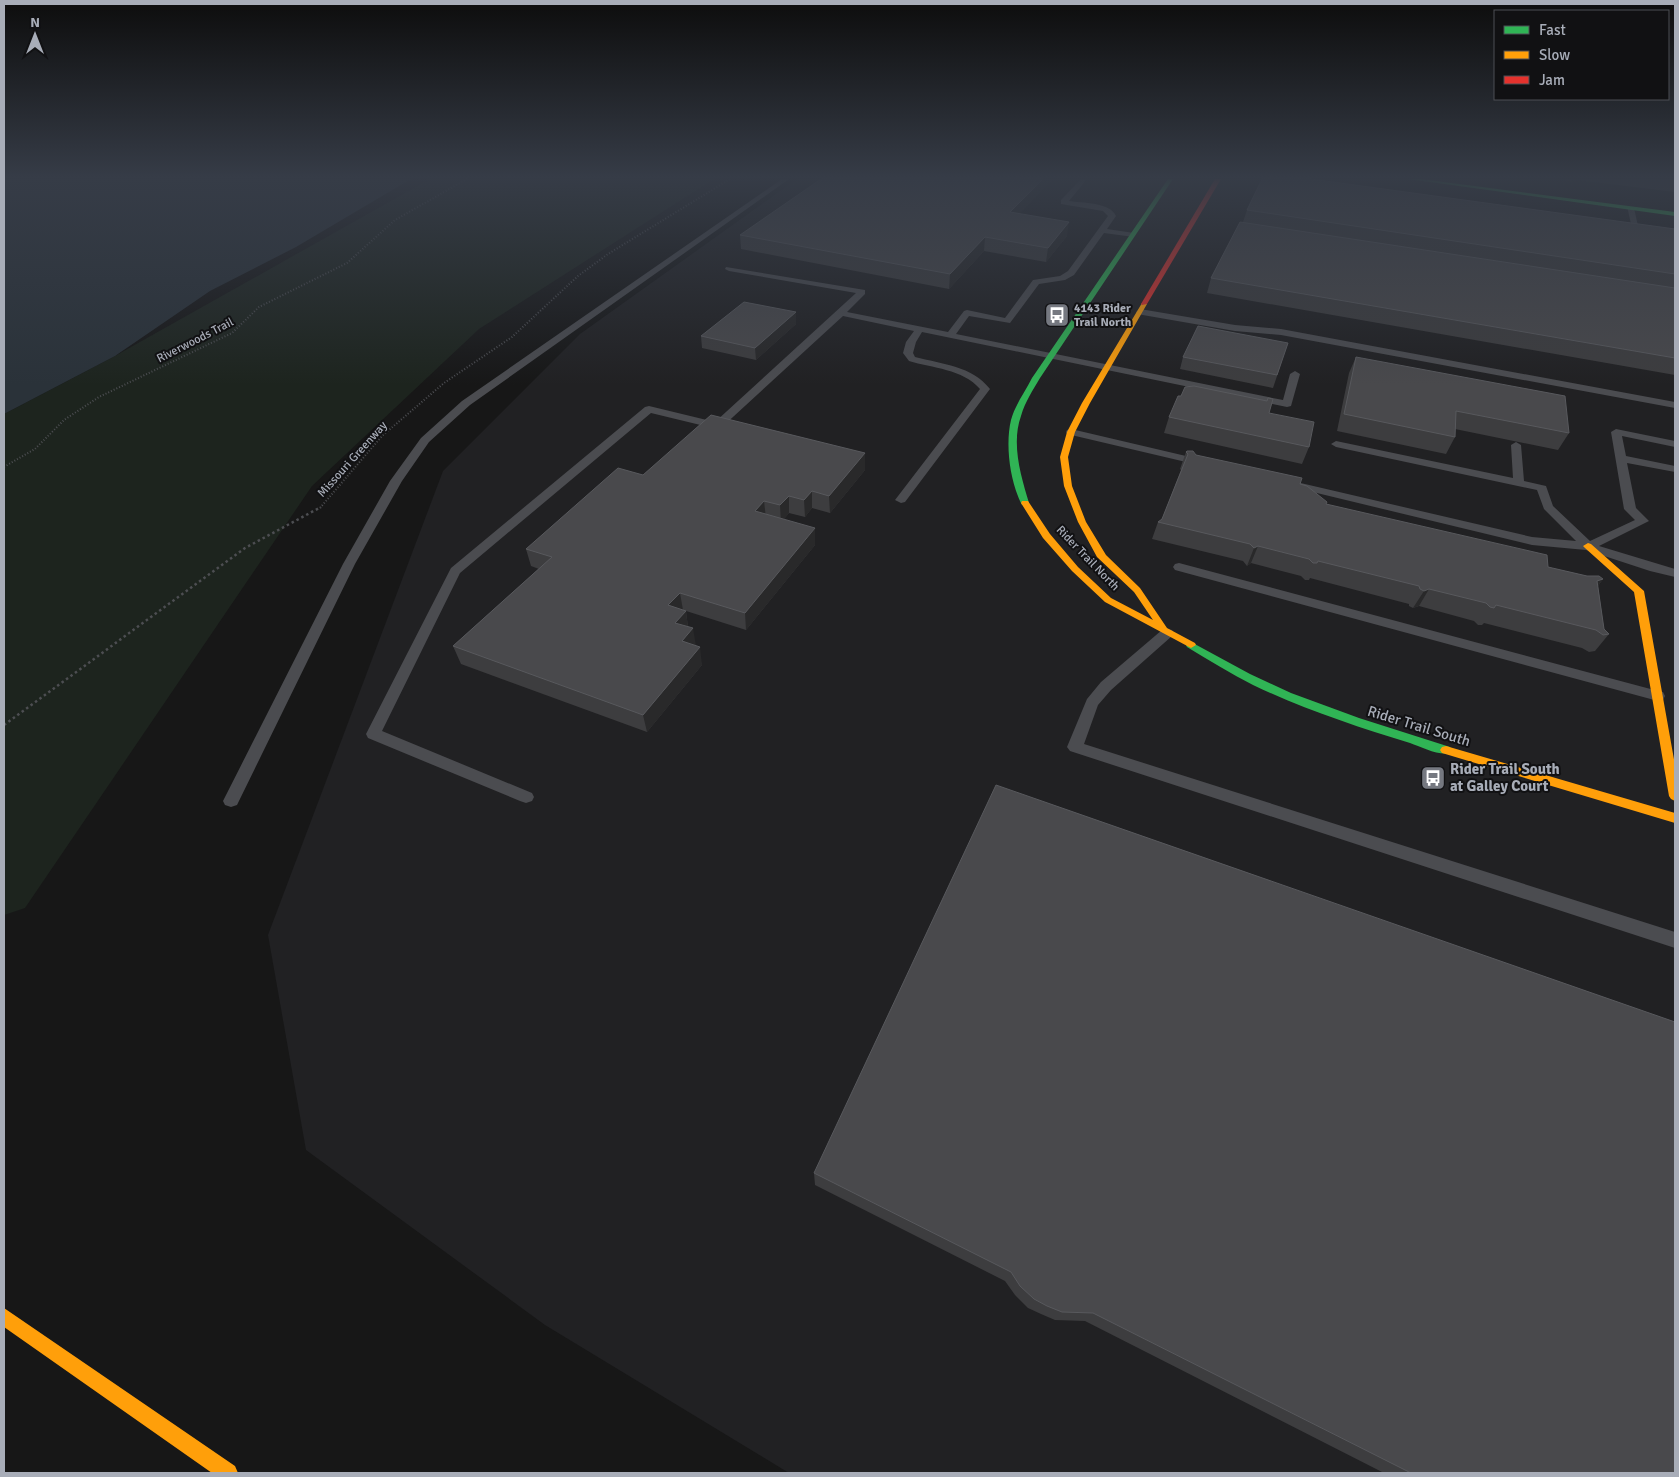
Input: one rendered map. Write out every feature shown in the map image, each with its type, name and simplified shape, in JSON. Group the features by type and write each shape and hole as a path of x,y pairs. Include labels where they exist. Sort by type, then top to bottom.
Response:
{"main road":[{"name":"Rider Trail North","path":"1123,248 1053,356 1036,378 1022,403 1014,427 1016,475 1026,504 1046,536 1076,569 1108,600 1127,610"},
{"name":"Rider Trail North","path":"1145,602 1136,590 1102,557 1082,522 1068,486 1064,457 1071,432 1178,248"},
{"path":"1588,546 1639,591 1675,796"},
{"name":"Rider Trail South","path":"1145,602 1167,633"},
{"name":"Rider Trail South","path":"1127,610 1263,685 1322,710 1376,729 1675,818"},
{"path":"4,1317 228,1473"}],"lane":[{"path":"231,801 349,564 396,481 425,440 466,403 687,248"},
{"path":"950,335 967,313 1007,320 1036,282 1062,278 1071,273 1089,248"},
{"path":"526,797 373,734 455,571 649,409 717,426 862,292 730,269"},
{"path":"1140,312 1235,328 1281,332 1675,405"},
{"path":"841,313 1287,404 1295,374"},
{"path":"901,500 985,389 976,380 965,374 912,359 908,353 911,342 920,329"},
{"path":"1071,432 1215,466"},
{"path":"1588,546 1643,521 1636,517 1630,508 1616,432 1675,444"},
{"path":"1336,444 1542,488 1548,507 1588,546"},
{"path":"1516,445 1518,483"},
{"path":"1620,458 1675,469"},
{"path":"1282,482 1532,540 1588,546 1675,573"},
{"path":"1179,567 1658,696"},
{"path":"1167,633 1106,686 1096,698 1076,747 1675,940"}],"path":[{"name":"Riverwoods Trail","path":"4,467 35,449 64,420 80,408 232,333 259,307 347,263 364,248"},
{"name":"Missouri Greenway","path":"4,725 245,548 321,507 382,436 444,383 512,337 578,276 618,248"}],"shaded area":[{"path":"4,248 294,248 210,291 115,356 4,414"},
{"path":"307,248 606,248 479,329 312,486 25,908 4,915 4,414 115,356"},
{"path":"701,248 1675,248 1675,1473 789,1473 545,1325 306,1150 268,935 443,471 580,334"}],"building":[{"path":"810,248 975,248 950,274"},
{"path":"1227,248 1411,248 1675,288 1675,358 1211,278"},
{"path":"1501,248 1675,248 1675,274"},
{"path":"744,302 796,312 755,348 701,336"},
{"path":"1198,326 1288,343 1277,375 1183,357"},
{"path":"1356,357 1565,396 1569,433 1456,411 1455,437 1344,414"},
{"path":"1194,386 1267,401 1268,398 1273,399 1269,413 1314,422 1309,447 1169,417 1178,396 1181,396 1185,387"},
{"path":"711,415 865,453 829,496 812,491 804,500 789,496 780,505 764,501 755,511 815,528 745,613 680,593 668,605 686,611 675,623 693,628 682,641 700,647 643,715 453,646 552,557 526,549 618,468 643,475"},
{"path":"1187,451 1193,451 1196,455 1302,478 1300,484 1307,486 1327,502 1326,504 1547,555 1548,567 1587,576 1599,576 1603,579 1597,581 1604,629 1609,634 1603,635 1596,630 1496,605 1494,608 1490,607 1486,603 1429,589 1424,591 1419,586 1318,561 1313,563 1309,559 1258,546 1254,548 1250,544 1158,522 1162,519 1188,454"},
{"path":"996,785 1675,1022 1675,1473 1411,1473 1093,1313 1062,1312 1047,1306 1034,1299 1020,1286 1011,1272 814,1173"}],"traffic: fast":[{"path":"1025,503 1017,475 1013,446 1015,421 1020,408 1036,378 1124,248"},
{"path":"1191,645 1265,686 1355,721 1446,750"}],"traffic: slow":[{"path":"1144,304 1086,403 1071,432 1064,457 1068,486 1082,522 1102,557 1137,590 1163,627"},
{"path":"1025,503 1046,536 1075,569 1108,600 1191,645"},
{"path":"1588,546 1639,591 1675,796"},
{"path":"1446,750 1675,818"},
{"path":"4,1317 228,1473"}],"traffic: jam":[{"path":"1144,304 1177,248"}],"place":[{"name":"4143 Rider Trail North","path":"1057,315"},
{"name":"Rider Trail South at Galley Court","path":"1433,778"}]}
